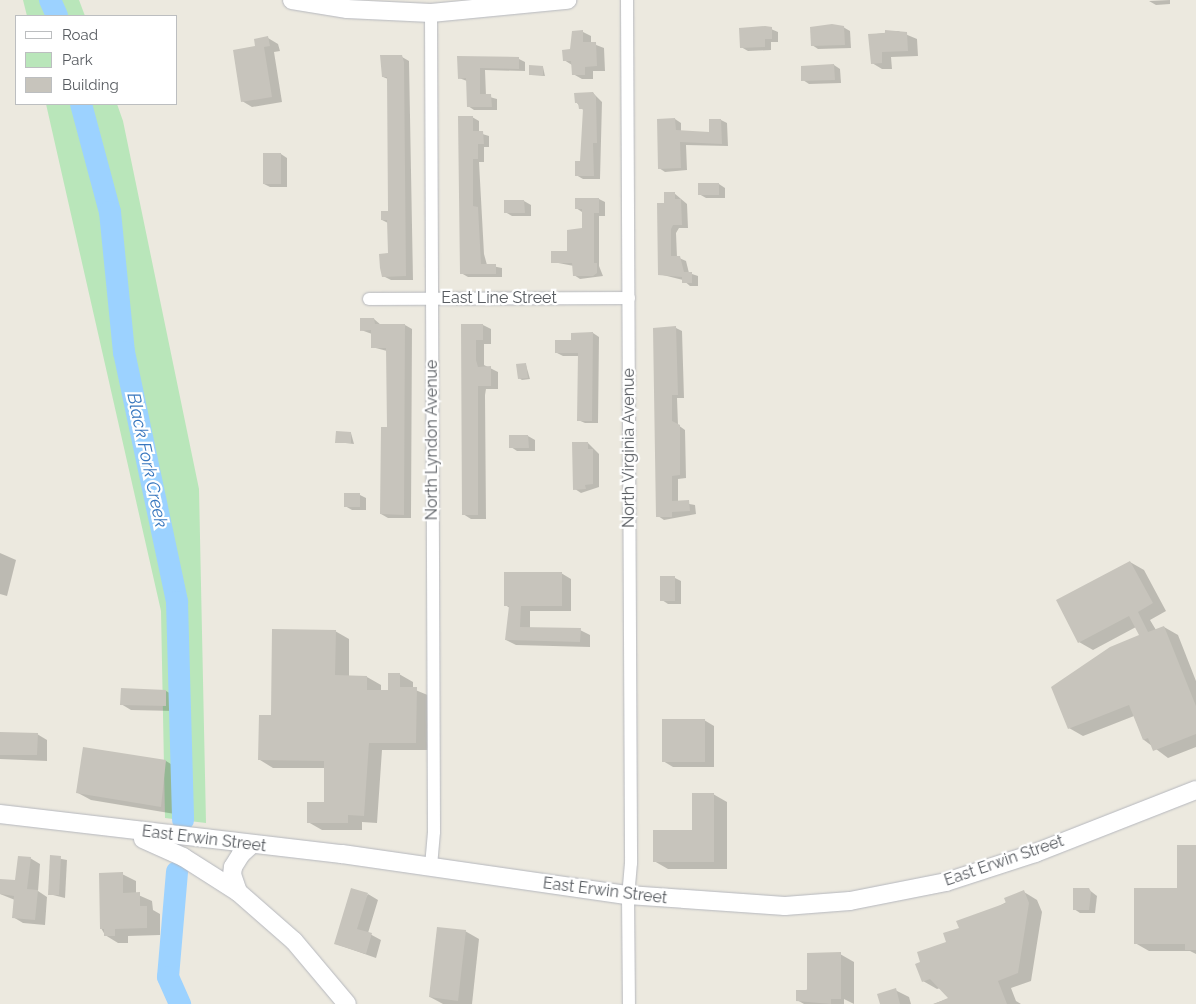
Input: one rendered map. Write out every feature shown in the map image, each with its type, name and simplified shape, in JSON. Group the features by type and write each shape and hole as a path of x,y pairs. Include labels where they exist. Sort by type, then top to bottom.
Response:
{"main road":[{"path":"292,0 347,9 430,13 568,0"},
{"name":"East Erwin Street","path":"0,814 431,867 628,895 785,906 885,896 1005,864 1196,790"},
{"path":"117,828 168,849 238,892 294,941 346,1004"},
{"path":"238,892 232,875 233,867 240,854 251,846"}],"street":[{"name":"North Virginia Avenue","path":"627,0 631,863 628,895 629,1004"},
{"name":"North Lyndon Avenue","path":"430,13 432,298 431,867"},
{"name":"East Line Street","path":"369,299 629,298"}],"green space":[{"path":"23,0 79,0 85,15 27,15"},
{"path":"46,105 117,105 123,121 199,489 206,823 165,818 161,611"}],"building":[{"path":"832,24 844,26 845,45 811,46 810,27"},
{"path":"772,27 772,39 765,39 765,47 740,48 739,28"},
{"path":"583,30 583,42 596,42 597,66 585,67 585,75 572,75 571,61 563,61 562,50 570,49 572,31"},
{"path":"885,30 907,32 908,51 882,52 882,63 871,64 868,34 885,33"},
{"path":"268,36 270,46 264,47 272,97 241,102 233,50 255,46 254,39"},
{"path":"380,55 402,55 404,62 406,276 382,277 380,268 379,254 388,253 387,220 381,220 381,211 388,211 387,77 382,77"},
{"path":"457,56 519,57 519,69 480,68 480,94 491,94 492,107 467,107 466,78 458,79"},
{"path":"834,64 835,80 801,81 801,66"},
{"path":"529,65 543,66 543,75 529,75"},
{"path":"593,92 596,97 597,143 593,143 594,176 575,176 575,161 580,161 583,109 579,109 578,103 575,103 574,93"},
{"path":"458,116 473,116 473,131 483,131 484,144 478,144 478,159 473,159 473,206 478,207 481,264 496,264 496,274 460,274"},
{"path":"675,118 676,130 709,132 709,119 721,119 722,144 680,142 681,168 658,169 657,119"},
{"path":"263,153 281,153 281,184 263,184"},
{"path":"698,183 719,183 719,195 698,195"},
{"path":"664,192 675,192 675,199 681,199 682,225 673,225 671,229 671,256 680,256 684,272 692,272 692,283 682,283 682,277 658,275 657,203 664,203"},
{"path":"575,198 599,198 599,213 594,213 594,263 597,263 597,273 593,276 573,276 572,263 551,263 551,251 567,251 567,230 582,228 582,209 575,209"},
{"path":"504,200 524,200 525,213 504,213"},
{"path":"360,318 374,318 375,324 405,324 404,515 380,514 381,427 387,427 386,348 371,348 371,330 360,331"},
{"path":"461,324 483,324 483,340 476,340 476,360 478,367 491,366 491,386 478,386 478,515 462,515"},
{"path":"676,326 678,395 672,395 672,421 680,425 680,475 672,476 672,501 689,500 690,511 672,512 672,517 656,517 653,328"},
{"path":"593,332 592,421 577,421 578,353 555,353 555,340 571,340 571,333"},
{"path":"526,363 528,378 518,379 516,364"},
{"path":"336,431 351,432 351,443 335,443"},
{"path":"509,435 528,435 529,448 509,448"},
{"path":"572,442 588,442 588,449 593,449 593,484 585,485 586,489 573,490"},
{"path":"344,493 360,493 360,507 344,507"},
{"path":"1130,561 1153,603 1138,612 1148,632 1164,626 1196,706 1196,734 1153,751 1148,738 1143,740 1129,705 1068,729 1051,687 1110,647 1139,635 1129,616 1078,643 1056,600"},
{"path":"504,572 562,572 562,606 521,606 520,627 581,628 580,642 505,640 509,606 504,606"},
{"path":"660,576 675,576 675,601 660,601"},
{"path":"272,629 336,630 335,675 367,676 367,690 388,690 388,673 400,673 400,687 417,687 416,743 369,743 364,816 348,815 348,823 307,823 307,802 324,802 324,761 258,760 259,715 271,715"},
{"path":"121,688 166,690 166,706 120,705"},
{"path":"662,719 705,719 705,762 662,762"},
{"path":"0,732 38,733 37,755 0,755"},
{"path":"83,747 166,760 161,807 76,793"},
{"path":"692,793 714,793 714,862 653,862 653,830 692,830"},
{"path":"1177,845 1196,845 1196,950 1185,950 1185,944 1134,944 1134,888 1177,888"},
{"path":"50,855 61,856 59,895 48,895"},
{"path":"18,856 31,857 27,889 38,890 35,920 12,918 14,896 0,894 0,879 15,880"},
{"path":"123,872 123,893 140,892 140,906 147,906 147,928 115,929 115,936 104,936 104,929 100,929 99,873"},
{"path":"351,888 368,893 357,929 372,933 366,954 334,944"},
{"path":"1073,888 1089,888 1091,892 1089,910 1073,910"},
{"path":"1024,890 1029,903 1018,973 998,981 1007,1004 934,1004 948,998 930,979 922,982 915,964 920,962 917,952 946,942 943,933 959,928 956,921 1006,903 1004,898"},
{"path":"437,927 466,930 458,1001 429,997"},
{"path":"841,952 841,999 831,999 831,1004 796,1001 796,990 807,990 807,953"},
{"path":"896,988 900,1004 880,1004 877,994"}],"waterway":[{"name":"Black Fork Creek","path":"50,0 57,15"},
{"name":"Black Fork Creek","path":"81,105 110,212 124,352 177,602 183,820"},
{"name":"Black Fork Creek","path":"177,872 168,977 180,1004"}]}
